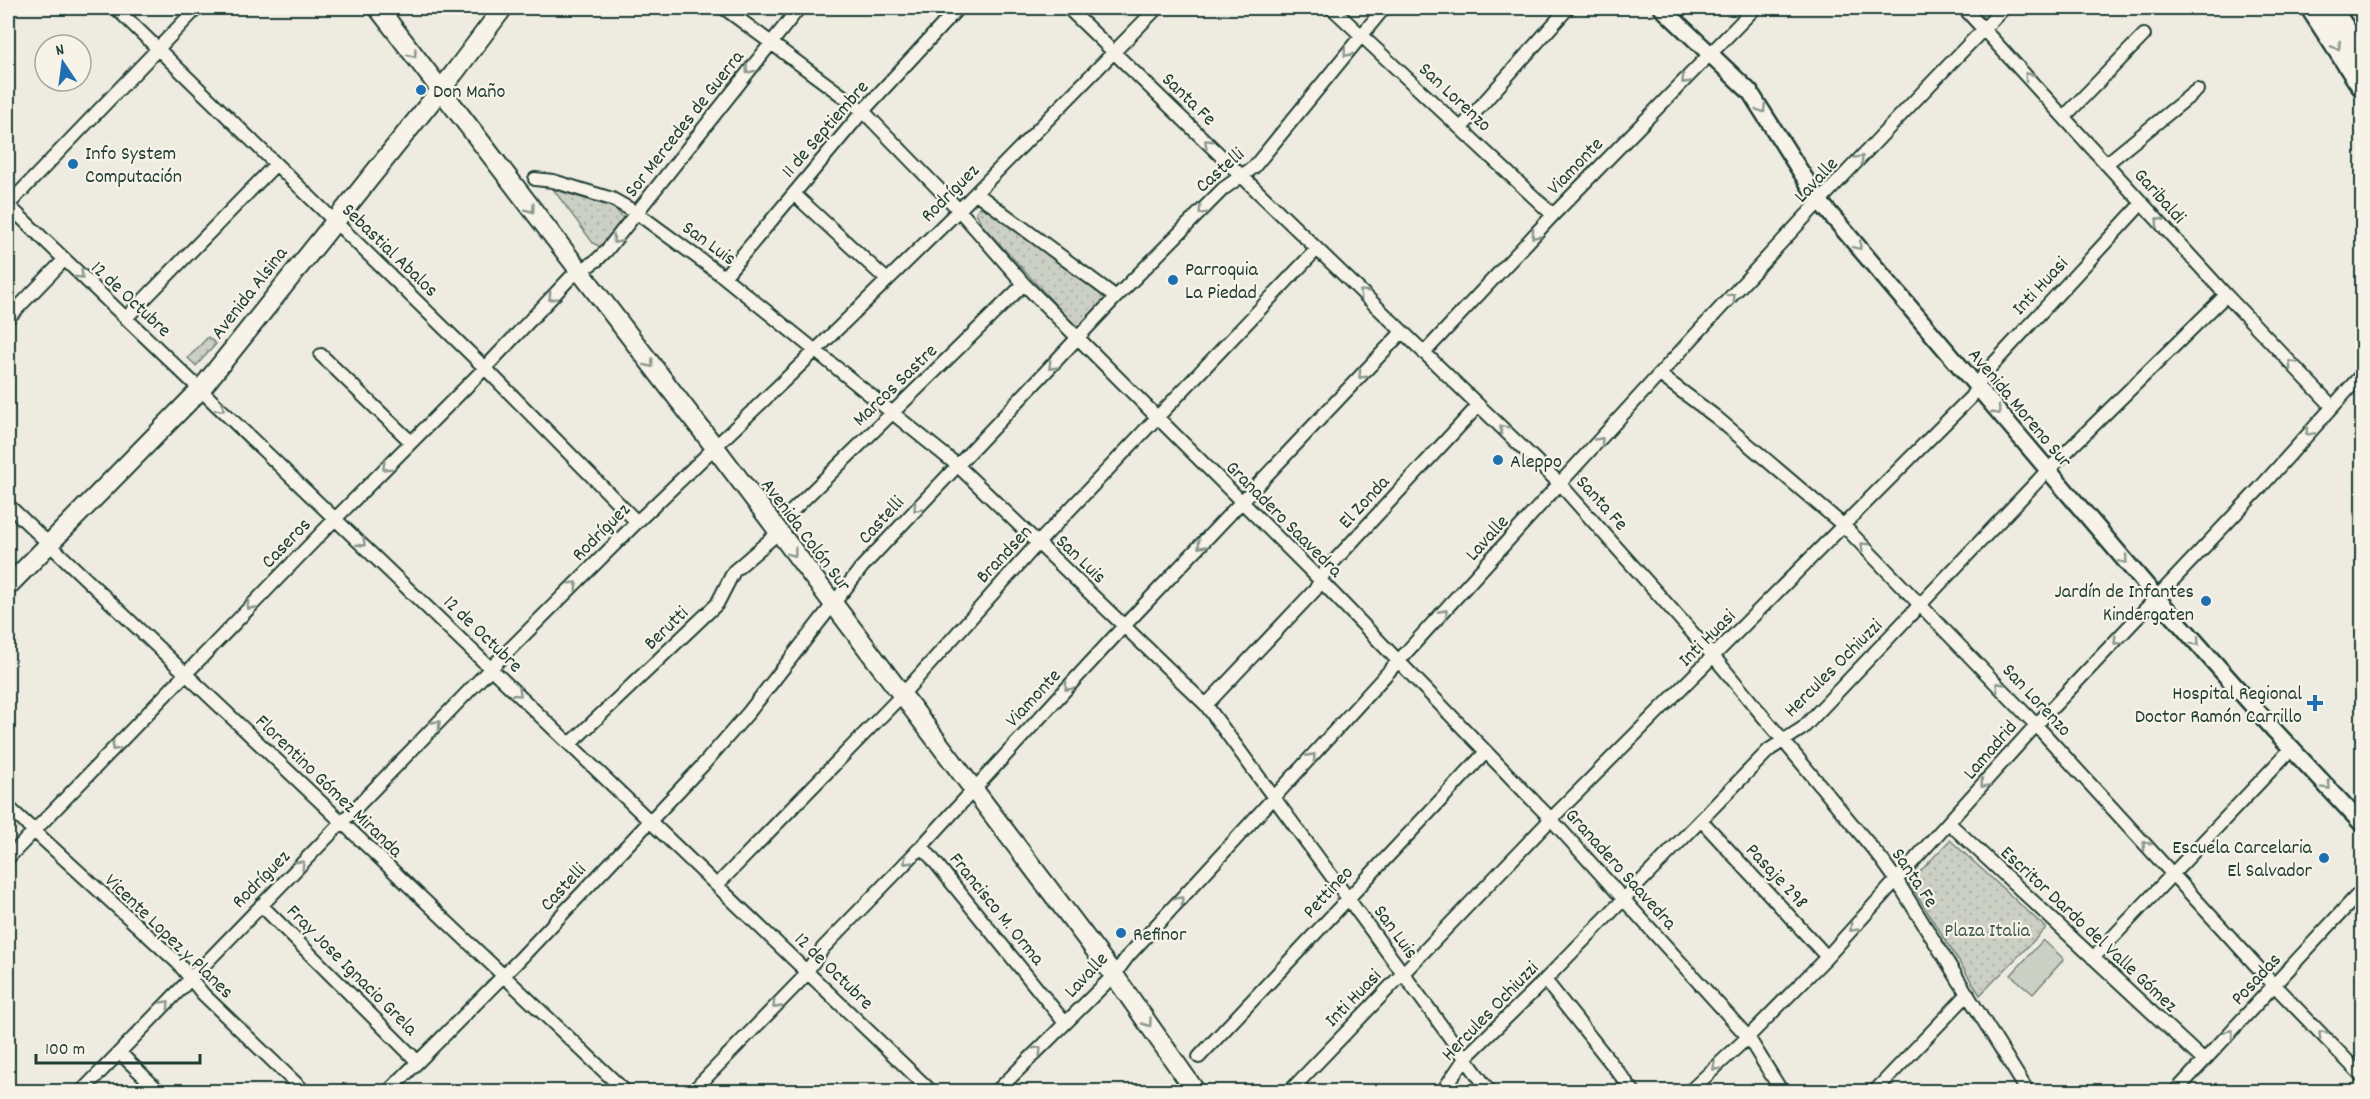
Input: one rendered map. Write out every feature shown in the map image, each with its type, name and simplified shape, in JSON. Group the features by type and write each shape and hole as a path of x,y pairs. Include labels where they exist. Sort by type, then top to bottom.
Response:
{"highway":[{"path":"2312,8 2362,84"},
{"path":"2330,8 2362,56"}],"main road":[{"name":"Avenida Colón Sur","path":"378,8 578,272 714,446 831,604 1114,975 1196,1092"},
{"name":"Avenida Alsina","path":"8,586 201,388 503,8"}],"street":[{"name":"Sebastial Abalos","path":"116,8 485,368 637,522"},
{"path":"8,205 197,8"},
{"name":"Granadero Saavedra","path":"724,8 863,111 959,210 1024,284 1320,580 1551,819 1749,1037 1782,1092"},
{"name":"Sor Mercedes de Guerra","path":"597,260 637,213 799,8"},
{"name":"11 de Septiembre","path":"724,277 863,111 958,8"},
{"name":"Santa Fe","path":"1068,8 1560,484 1714,657 1897,881 2028,1092"},
{"name":"Rodríguez","path":"81,1092 492,668 714,446 959,210 1157,8"},
{"name":"San Lorenzo","path":"1332,8 1553,214"},
{"name":"Castelli","path":"388,1092 702,766 749,712 861,567 1116,297 1223,189 1254,166 1384,8"},
{"path":"1462,127 1568,8"},
{"name":"Avenida Moreno Sur","path":"1662,8 1758,103 1820,201 2157,598 2291,749 2362,824"},
{"name":"Viamonte","path":"1424,353 1553,214 1755,8"},
{"name":"Garibaldi","path":"1964,8 2226,295 2332,406"},
{"name":"Lavalle","path":"996,1092 1114,975 1128,956 1820,201 2004,8"},
{"path":"2064,117 2144,35"},
{"path":"2106,164 2197,90"},
{"path":"126,318 276,164"},
{"name":"San Luis","path":"535,179 553,181 612,199 637,213 724,277 957,465 1206,705 1490,1092"},
{"path":"976,193 1116,297"},
{"path":"794,194 887,280"},
{"name":"Inti Huasi","path":"1289,1092 1551,819 1971,397 1984,373 2142,203"},
{"name":"12 de Octubre","path":"8,205 807,969 932,1092"},
{"name":"Brandsen","path":"718,884 901,696 1038,543 1317,249"},
{"path":"8,318 64,260"},
{"name":"Caseros","path":"8,858 570,278 597,260"},
{"name":"Marcos Sastre","path":"791,512 1024,284"},
{"name":"Hercules Ochiuzzi","path":"1442,1092 1466,1057 1545,980 1769,750 1803,728 2048,470 2226,295"},
{"name":"Viamonte","path":"692,1092 801,980 823,948 922,846 1124,626 1402,332"},
{"path":"321,355 411,442"},
{"name":"Lamadrid","path":"1689,1092 1749,1037 1827,957 1950,824 2037,725 2259,489 2362,374"},
{"name":"San Lorenzo","path":"1660,375 1716,417 1844,526 2037,725 2274,985 2362,1076"},
{"name":"El Zonda","path":"1206,705 1315,590 1326,570 1478,406"},
{"name":"Florentino Gómez Miranda","path":"8,505 626,1092"},
{"name":"Berutti","path":"570,744 717,604 734,571 778,533"},
{"path":"2093,958 2291,749"},
{"name":"Pettineo","path":"1198,1057 1485,753"},
{"name":"Vicente Lopez y Planes","path":"8,807 178,963 203,994 305,1092"},
{"name":"Pasaje 298","path":"1701,820 1827,957"},
{"name":"Escritor Dardo del Valle Gómez","path":"1950,824 2204,1061"},
{"name":"Francisco M. Orma","path":"922,846 1065,1023"},
{"name":"Posadas","path":"2175,1092 2362,890"},
{"name":"Fray Jose Ignacio Grela","path":"261,905 417,1061"},
{"path":"1545,980 1634,1092"},
{"path":"1874,1092 1968,994"},
{"path":"120,1053 160,1092"}],"green space":[{"path":"553,189 615,208 623,218 600,247 593,243"},
{"path":"979,207 995,213 1106,298 1078,329 982,225 976,212"},
{"path":"208,337 216,344 196,366 188,358"},
{"name":"Plaza Italia","path":"1950,840 2046,928 1980,995 1909,883"},
{"path":"2043,940 2064,959 2033,994 2011,975"}],"place":[{"name":"Don Maño","path":"421,90"},
{"name":"Info System Computación","path":"73,164"},
{"name":"Parroquia La Piedad","path":"1173,280"},
{"name":"Aleppo","path":"1498,460"},
{"name":"Jardín de Infantes Kindergaten","path":"2206,601"},
{"name":"Hospital Regional Doctor Ramón Carrillo","path":"2315,703"},
{"name":"Escuela Carcelaria El Salvador","path":"2324,858"},
{"name":"Refinor","path":"1121,933"}]}
